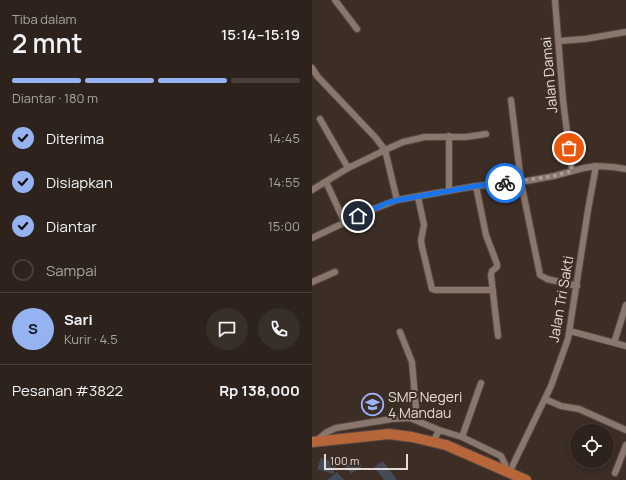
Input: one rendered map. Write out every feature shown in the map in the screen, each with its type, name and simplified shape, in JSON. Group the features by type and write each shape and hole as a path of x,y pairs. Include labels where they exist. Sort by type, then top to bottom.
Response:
{"highway":[{"path":"314,442 389,434 412,437 446,445 526,480"}],"street":[{"path":"335,0 357,29"},
{"name":"Jalan Damai","path":"555,0 563,100 572,171"},
{"path":"559,41 584,39 626,32"},
{"path":"312,68 318,77 375,137 385,150 398,200"},
{"path":"510,100 521,182 540,275 547,279 577,286"},
{"path":"320,119 348,168"},
{"path":"312,190 348,168 403,142 425,137 466,137 486,134"},
{"path":"449,136 449,190"},
{"path":"312,238 376,207 398,200 476,186 521,182 596,166 609,166 626,169"},
{"name":"Jalan Tri Sakti","path":"507,472 545,399 559,366 570,331 596,166"},
{"path":"326,182 345,222"},
{"path":"476,186 486,235 497,264 491,273 498,336"},
{"path":"418,197 424,225 421,240 422,247 432,289 493,290"},
{"path":"312,282 335,272"},
{"path":"614,343 626,305"},
{"path":"570,331 626,346"},
{"path":"400,332 412,362 417,420"},
{"path":"462,437 482,383"},
{"path":"545,399 561,406 579,409 626,430"},
{"path":"314,442 327,432 336,428 392,418 410,418 439,430 462,437 501,456 507,472"},
{"path":"433,442 439,430"},
{"path":"615,473 626,445"}],"building":[{"path":"321,458 337,463 333,474 317,469"},
{"path":"355,458 362,466 351,474 345,466"},
{"path":"383,461 397,480 384,480 374,467"},
{"path":"337,472 344,480 327,480"}],"way so far":[{"path":"505,183 521,182 572,171 569,148"}],"place":[{"name":"SMP Negeri 4 Mandau","path":"373,405"}],"route":[{"path":"358,216 387,203 398,200 449,190 505,183"}]}
